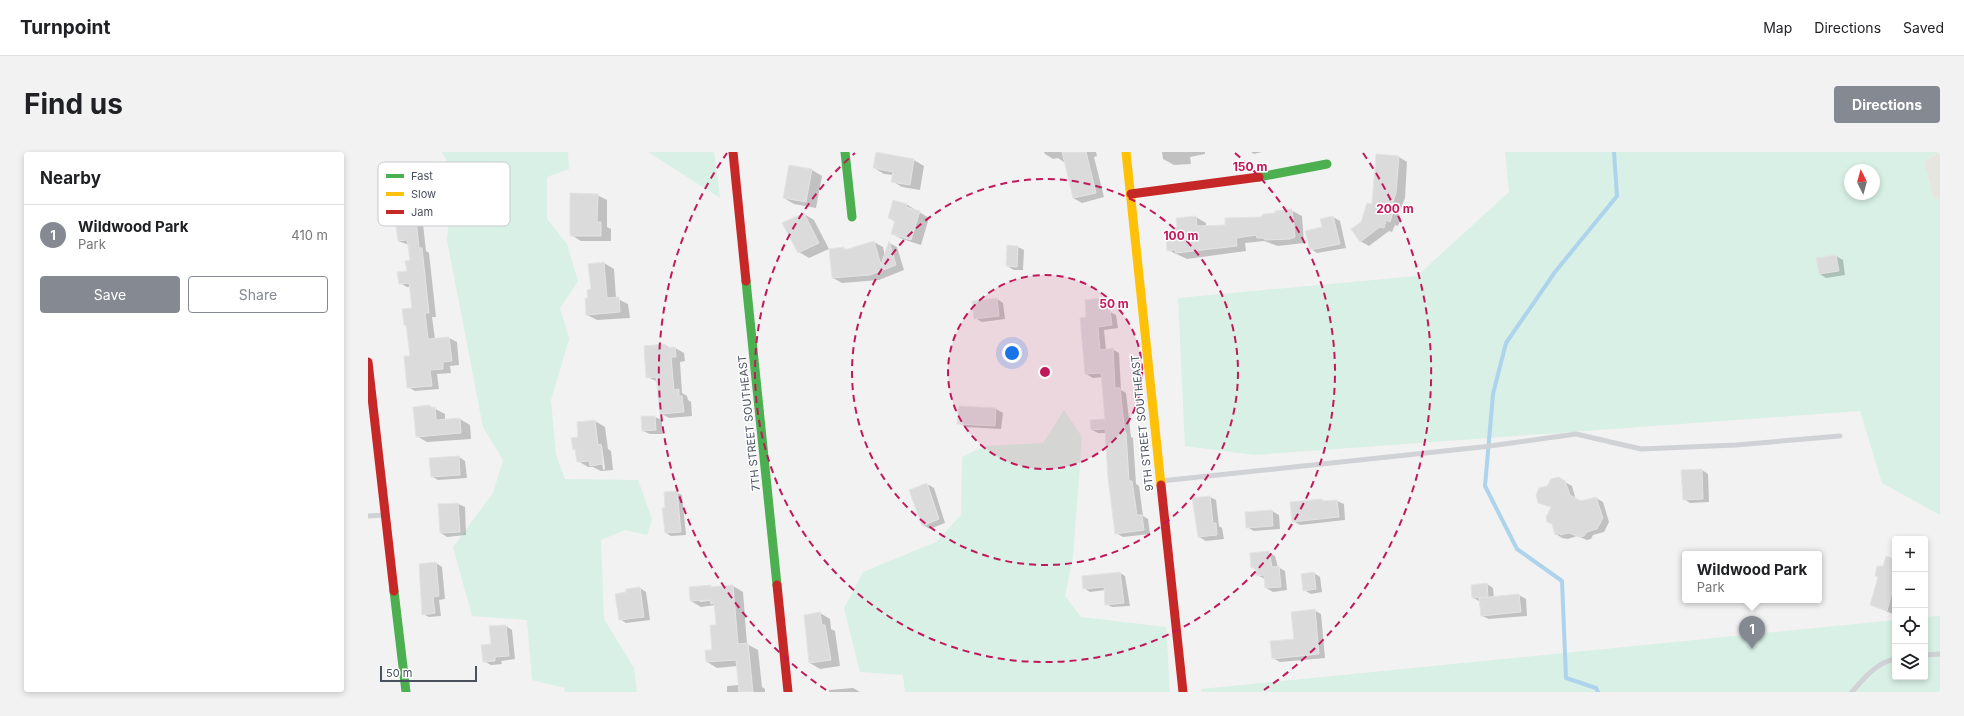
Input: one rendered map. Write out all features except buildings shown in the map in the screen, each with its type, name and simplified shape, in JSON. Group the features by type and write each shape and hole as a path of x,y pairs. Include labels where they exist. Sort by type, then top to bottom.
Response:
{"street":[{"name":"7TH STREET SOUTHEAST","path":"733,152 788,692"},
{"path":"845,152 852,217"},
{"name":"9TH STREET SOUTHEAST","path":"1126,152 1183,692"},
{"path":"1131,194 1224,183 1300,171 1327,164"},
{"path":"368,362 406,692"}],"lane":[{"path":"1160,481 1482,446 1576,434 1641,449 1736,445 1840,436"},
{"path":"368,516 386,514"},
{"path":"1928,655 1940,654"},
{"path":"1852,692 1868,674 1879,665 1892,660"}],"shaded area":[{"path":"1940,152 1940,200 1933,198 1924,161"}],"green space":[{"path":"442,152 568,152 569,169 547,177 547,219 567,244 578,281 560,308 569,339 551,400 556,455 565,479 638,480 652,519 647,535 625,530 601,540 604,619 634,668 637,692 564,692 565,688 532,680 527,620 472,616 453,547 493,493 503,460 483,427 447,240 449,226 510,226 510,162 447,162"},
{"path":"648,152 714,152 720,198"},
{"path":"1505,152 1939,152 1924,161 1933,198 1940,200 1940,515 1882,483 1860,411 1254,455 1185,446 1178,298 1417,276 1509,192"},
{"path":"1064,410 1082,437 1073,557 1065,596 1081,617 1166,627 1170,692 905,692 903,675 860,672 844,608 863,572 936,542 961,515 962,457 985,446 1043,443"},
{"path":"1940,616 1940,692 1201,692 1201,689 1892,620 1892,680 1928,680 1928,617"}],"waterway":[{"path":"1598,692 1596,688 1566,678 1562,581 1517,549 1485,486 1493,394 1506,343 1555,272 1617,196 1614,152"}],"traffic: fast":[{"path":"845,152 852,217"},
{"path":"1259,177 1327,164"},
{"path":"746,281 777,585"},
{"path":"394,591 406,692"}],"traffic: slow":[{"path":"1126,152 1161,485"}],"traffic: jam":[{"path":"733,152 746,281"},
{"path":"1131,194 1259,177"},
{"path":"368,362 394,591"},
{"path":"1161,485 1183,692"},
{"path":"777,585 788,692"}],"place":[{"name":"Wildwood Park","path":"1752,649"}]}
